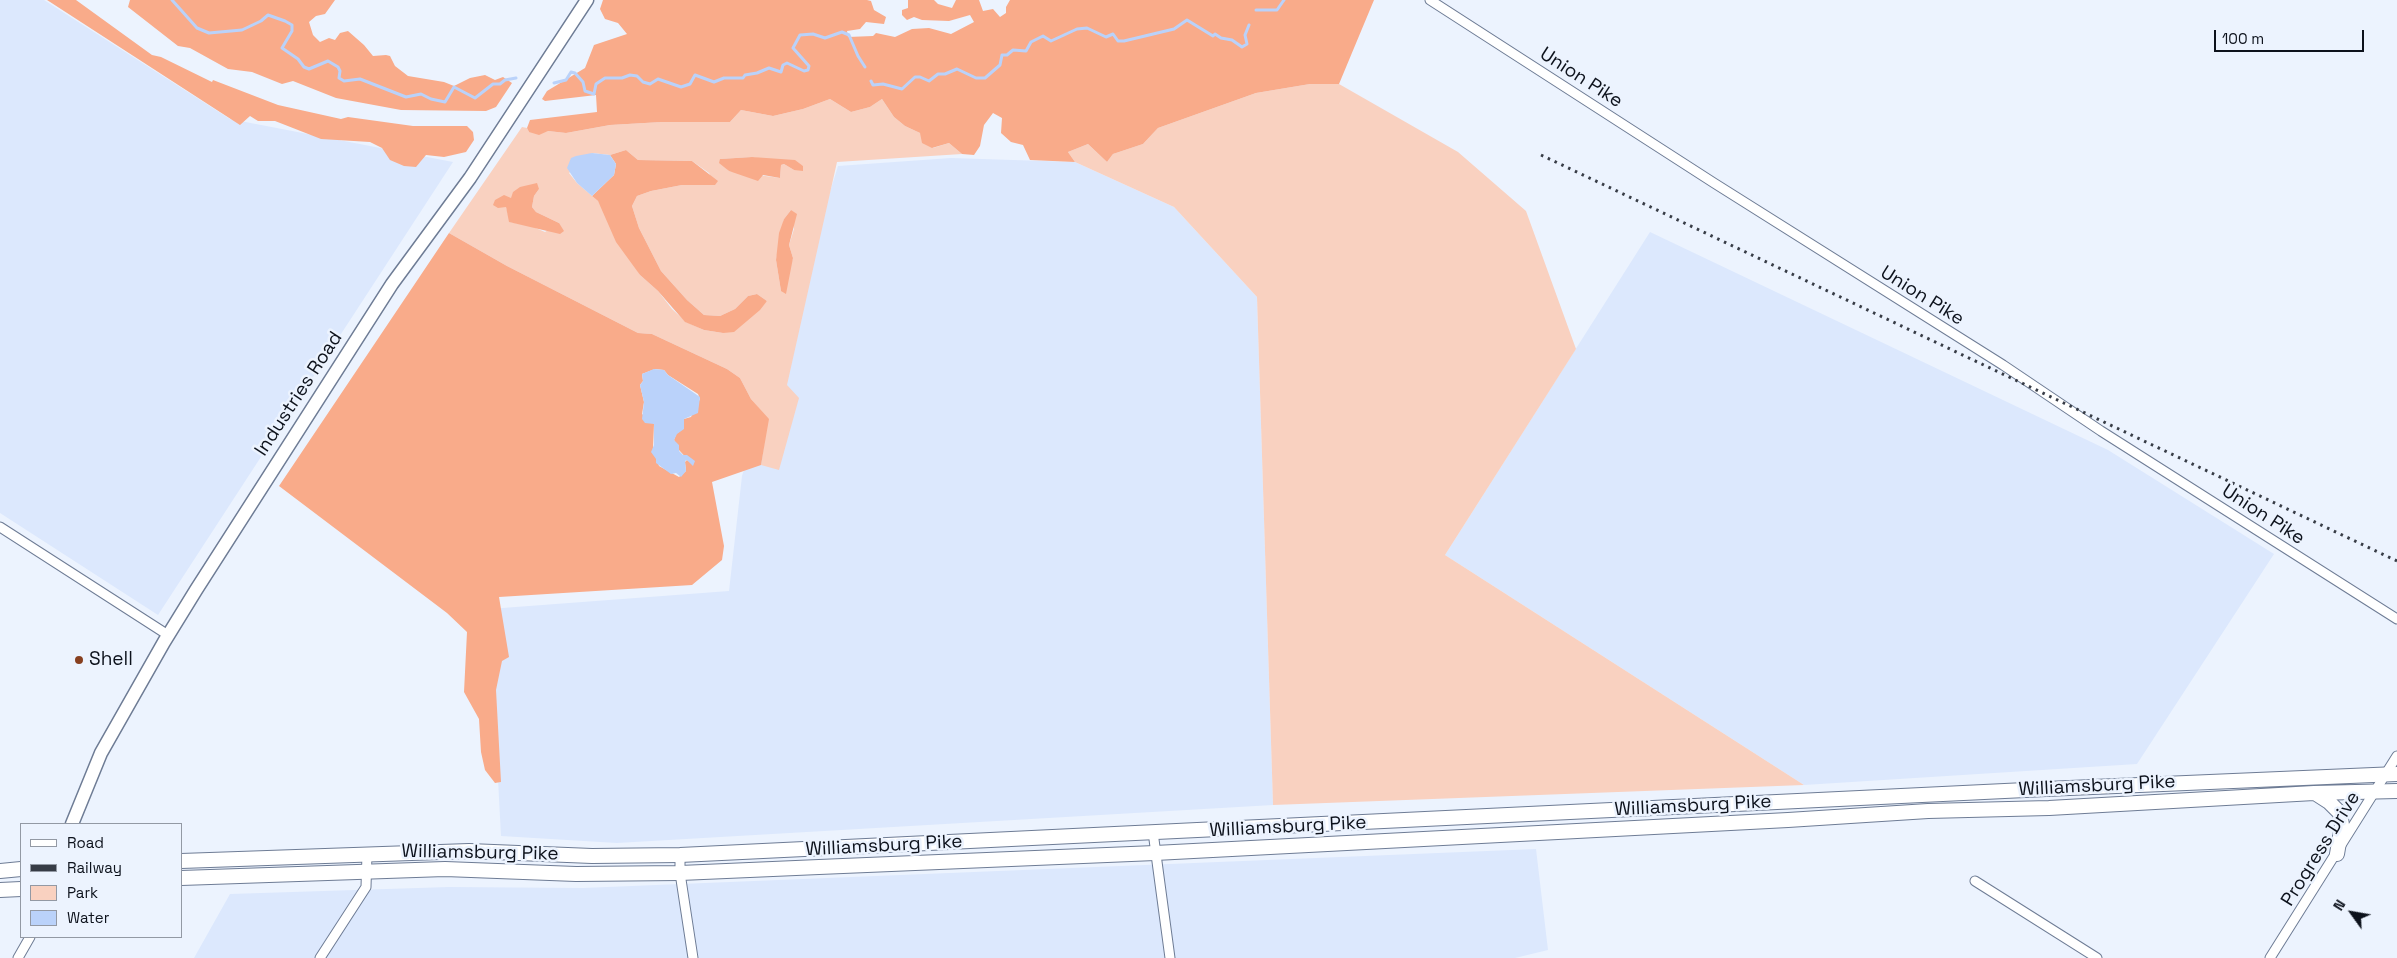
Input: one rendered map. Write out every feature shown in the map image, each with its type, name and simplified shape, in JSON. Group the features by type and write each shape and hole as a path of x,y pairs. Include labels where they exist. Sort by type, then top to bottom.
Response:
{"main road":[{"name":"Williamsburg Pike","path":"182,861 469,851 592,856 680,855 2392,774"},
{"name":"Williamsburg Pike","path":"182,878 486,869 576,874 680,873 1155,853 2314,793 2397,791"},
{"path":"2314,793 2329,802 2340,813 2342,825 2337,854"},
{"path":"0,871 20,869"},
{"path":"0,890 20,889"}],"street":[{"name":"Industries Road","path":"72,823 101,753 168,635 369,320 489,151 587,0"},
{"name":"Union Pike","path":"1430,0 1714,183 2003,365 2101,431 2397,619"},
{"path":"0,527 168,635"},
{"name":"Progress Drive","path":"2270,958 2376,791 2392,774 2397,756"},
{"path":"1152,832 1170,958"},
{"path":"320,958 366,887 367,854"},
{"path":"680,855 680,873 693,958"},
{"path":"1975,881 2097,958"},
{"path":"18,958 29,938"}],"shaded area":[{"path":"0,0 44,0 230,119 453,162 158,615 0,513"},
{"path":"47,0 76,0 152,55 161,57 212,82 213,80 278,105 341,119 348,117 413,126 467,126 473,132 474,140 466,152 444,157 426,155 416,167 404,166 390,160 382,148 370,142 321,139 275,121 258,121 250,116 240,125"},
{"path":"130,0 335,0 325,14 316,16 309,22 313,35 320,42 329,38 335,40 340,33 348,31 373,56 390,56 395,66 408,76 444,82 454,86 470,78 485,75 495,80 503,77 512,83 496,107 486,111 401,110 336,98 293,81 282,84 252,72 228,69 190,48 178,46 128,7"},
{"path":"603,0 867,0 871,1 874,10 886,17 884,24 866,22 860,29 847,31 848,37 873,36 876,33 895,37 912,29 929,28 951,34 974,22 970,15 949,21 922,20 914,17 907,20 902,15 902,10 908,8 908,0 934,0 938,4 952,8 956,0 979,0 983,11 993,9 1000,17 1006,13 1006,7 1010,0 1374,0 1339,84 1310,84 1256,93 1158,128 1143,144 1113,154 1107,162 1088,144 1068,152 1075,162 1030,160 1023,145 1011,142 1001,133 1002,118 993,113 984,125 980,146 974,155 962,154 949,143 932,148 922,143 920,133 905,126 894,117 882,99 870,107 851,112 830,99 803,109 773,116 741,110 730,122 662,122 610,125 566,133 548,131 539,135 529,132 527,128 530,120 597,112 596,95 545,101 542,99 547,91 585,68 594,45 627,34 618,23 605,19 600,9"},
{"path":"626,150 638,160 692,161 718,181 715,185 682,185 651,191 637,196 632,206 639,228 661,271 687,300 704,315 720,316 735,309 748,296 757,294 767,301 760,310 734,332 723,333 704,330 685,322 658,291 640,275 616,242 598,201 592,196 614,175 616,164 610,155"},
{"path":"752,157 795,160 803,166 803,171 794,170 784,164 781,165 780,178 763,175 758,181 729,171 719,163 720,159"},
{"path":"951,158 1075,162 1174,207 1257,297 1273,805 617,843 501,836 489,609 729,591 742,476 838,166"},
{"path":"537,183 539,189 534,196 532,207 536,212 559,223 564,231 560,234 509,222 506,207 498,208 493,205 495,200 504,195 511,198 513,192 520,187"},
{"path":"791,210 797,214 789,245 793,258 786,294 781,291 776,260 779,233 784,219"},
{"path":"1650,232 2108,450 2274,554 2137,764 1804,785 1445,555"},
{"path":"449,233 507,266 638,333 652,334 727,369 740,378 751,399 769,419 761,465 712,482 724,546 722,560 692,585 499,597 509,657 502,661 496,690 501,782 495,783 485,770 481,752 479,719 464,692 467,632 447,613 279,486","holes":["655,369 664,370 668,375 698,394 700,399 691,417 684,419 681,430 676,434 674,440 679,450 691,463 687,460 685,462 686,471 679,477 659,466 653,448 654,424 642,414 644,402 640,385 643,381 642,374"]},
{"path":"1536,849 1548,950 1515,958 194,958 230,894 449,887 583,888"}],"green space":[{"path":"1310,84 1339,84 1458,152 1526,211 1576,349 1445,555 1804,785 1273,805 1257,297 1174,207 1075,162 1068,152 1088,144 1107,162 1113,154 1143,144 1158,128 1256,93"},
{"path":"830,99 851,112 870,107 882,99 894,117 905,126 920,133 933,148 949,143 962,154 837,162 787,385 799,398 779,470 761,465 768,419 751,399 740,378 727,369 652,334 638,333 507,266 449,233 522,127 527,128 529,132 548,131 566,133 610,125 662,122 730,122 741,110 773,116 803,109","holes":["626,150 638,160 692,161 709,173 715,185 682,185 651,191 637,196 632,206 639,228 661,271 687,300 704,315 720,316 735,309 748,296 757,294 767,301 723,333 704,330 686,322 672,309 658,291 640,275 598,201 577,183 569,173 592,153 610,155","752,157 803,166 794,170 784,164 781,165 780,178 729,171 720,159","539,189 534,196 532,207 536,212 559,223 545,232 531,226 510,222 506,207 511,198","791,210 794,229 789,245 793,258 781,291 776,260 784,219"]}],"water":[{"path":"592,153 610,155 616,164 614,175 592,196 577,183 567,168 571,158"},
{"path":"654,369 664,370 668,375 700,397 698,413 684,419 684,429 677,434 674,440 679,445 679,451 683,455 687,455 695,461 693,466 687,460 685,461 686,471 681,477 676,473 671,474 656,463 656,459 651,452 654,445 654,424 645,423 642,419 644,402 640,385 643,381 642,374"}],"waterway":[{"path":"172,0 197,28 209,33 242,30 261,21 268,15 285,21 292,25 292,31 282,48 298,59 304,67 309,69 328,61 338,67 340,71 339,78 344,81 360,79 406,97 421,94 431,99 445,102 454,87 475,98 493,84 500,84 505,80 516,78"},
{"path":"1256,10 1277,10 1284,0"},
{"path":"871,81 873,85 883,84 902,89 915,77 929,81 938,74 945,74 957,69 976,78 985,78 1000,65 1002,55 1007,55 1013,50 1026,51 1031,42 1043,36 1051,41 1077,29 1087,28 1106,37 1113,34 1118,41 1124,41 1174,29 1187,20 1213,36 1215,34 1221,38 1232,40 1242,47 1247,44 1245,35 1249,25"},
{"path":"554,83 566,80 571,72 575,73 583,82 585,91 594,94 596,84 605,78 622,78 630,75 637,76 643,82 650,84 658,79 681,87 690,84 695,75 714,82 724,78 743,78 745,75 769,68 781,72 783,65 787,63 804,71 808,70 809,66 793,48 800,35 813,34 825,38 842,32 849,35 865,67"}],"railway":[{"path":"1541,155 2397,561"}],"place":[{"name":"Shell","path":"79,660"}]}
